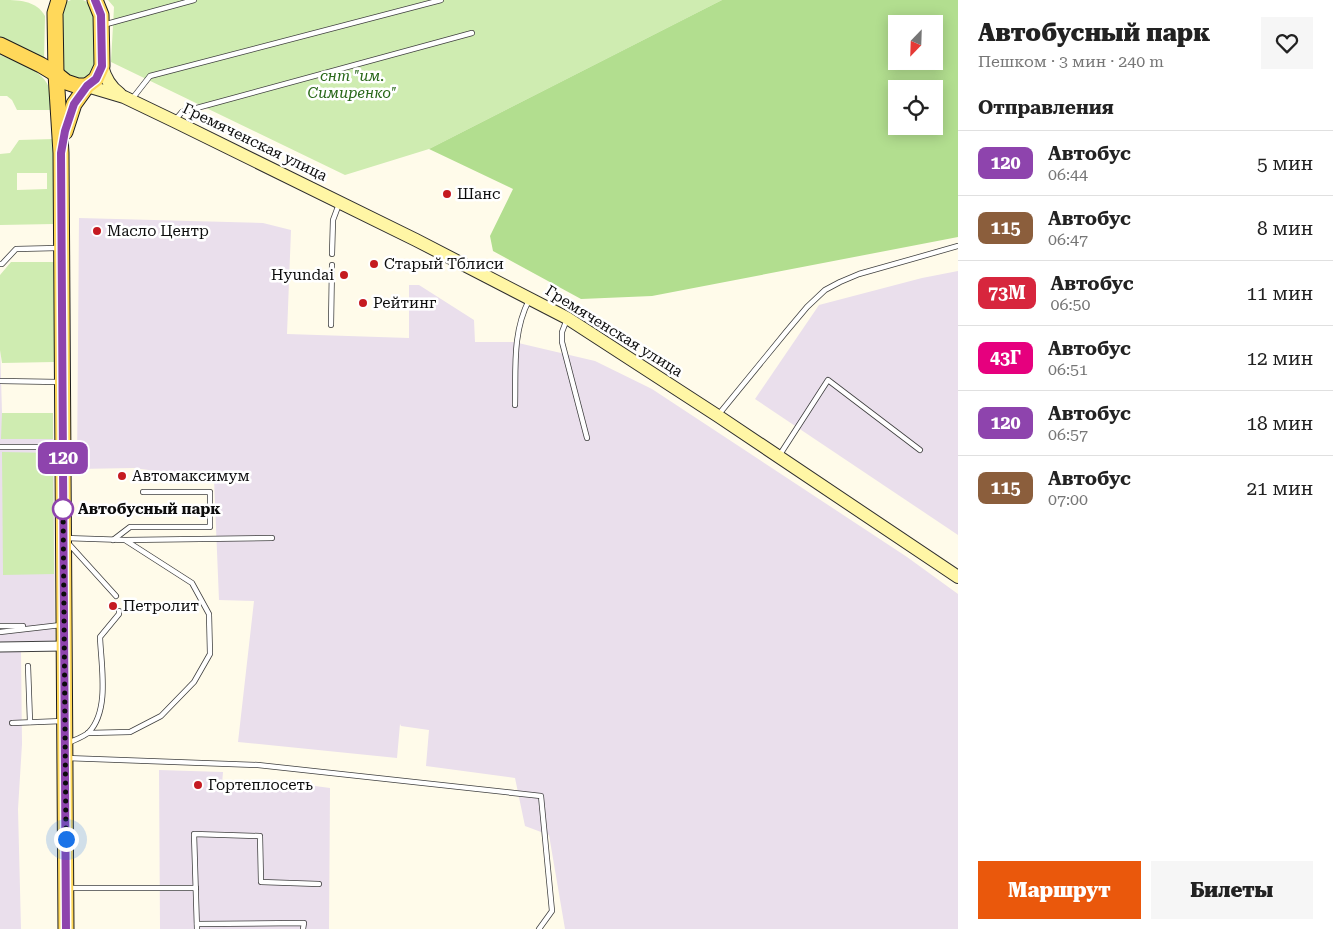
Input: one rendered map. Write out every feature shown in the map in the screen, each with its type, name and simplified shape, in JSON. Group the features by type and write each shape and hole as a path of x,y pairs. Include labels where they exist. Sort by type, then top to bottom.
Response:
{"main road":[{"path":"95,0 101,15 102,66 105,76 110,84 128,99"},
{"path":"56,4 56,74 61,153 66,929"},
{"path":"0,45 56,74 71,85 87,86 128,99"},
{"path":"61,153 69,115 74,104 87,86 96,79 102,66"},
{"name":"Гремяченская улица","path":"128,99 416,240 567,318 718,416 958,577"}],"street":[{"path":"0,647 64,646"}],"lane":[{"path":"102,25 194,0"},
{"path":"128,99 150,76 441,0"},
{"path":"174,120 182,112 472,34"},
{"path":"332,254 333,220 340,203"},
{"path":"718,416 807,307 825,290 859,274 958,246"},
{"path":"0,264 16,249 62,248"},
{"path":"331,325 332,265"},
{"path":"516,405 518,329 522,312 529,298"},
{"path":"567,318 562,332 562,342 587,438"},
{"path":"778,456 828,380 920,450"},
{"path":"0,381 63,382"},
{"path":"0,447 63,447"},
{"path":"113,540 130,526 210,527 210,492 143,492"},
{"path":"63,538 113,540 272,538"},
{"path":"63,538 116,596"},
{"path":"88,733 130,732 162,716 194,682 210,654 209,614 192,583 124,540"},
{"path":"65,752 88,733 100,714 103,686 100,636 119,614 119,611"},
{"path":"0,632 64,625"},
{"path":"0,626 39,627"},
{"path":"28,666 30,722"},
{"path":"12,723 65,721"},
{"path":"65,752 258,765 541,796 552,911 539,929"},
{"path":"304,929 304,923 197,927 194,834 260,836 261,882 318,884"},
{"path":"66,888 196,888"}],"shaded area":[{"path":"79,218 263,223 291,230 287,334 409,338 409,285 419,285 474,320 475,342 514,342 595,361 652,389 907,557 958,594 958,929 565,929 549,835 525,826 515,778 426,766 429,730 401,726 400,724 397,758 238,742 254,601 219,600 214,479 134,468 77,469"},
{"path":"958,271 958,535 755,399 819,305 922,278"},
{"path":"0,343 2,413 53,413 55,642 0,642"},
{"path":"21,651 22,744 18,809 21,929 0,929 0,652"},
{"path":"159,770 223,772 222,784 285,782 330,788 329,929 160,929"}],"green space":[{"path":"0,0 13,0 32,4 45,16 44,61 0,41"},
{"path":"83,0 89,3 95,14 95,65 87,77 83,78 72,77 62,65 61,11 66,2"},
{"name":"снт \"им. Симиренко\"","path":"108,0 722,0 429,149 345,175 111,62 114,7"},
{"path":"722,0 958,0 958,237 652,296 581,299 493,251 490,236 513,189 429,149"},
{"path":"0,55 30,68 44,79 52,97 53,110 17,110 12,100 7,96 0,96"},
{"path":"54,139 54,224 0,225 0,154 10,153 19,140","holes":["17,173 47,173 47,189 17,190"]},
{"path":"11,262 55,262 54,362 2,363 0,350 0,275"},
{"path":"2,413 53,413 53,439 1,439"},
{"path":"2,452 53,453 54,574 3,575"}],"bus line":[{"name":"120","path":"66,929 61,153 69,115 74,104 87,86 96,79 102,66 101,15 95,0"}],"place":[{"name":"Шанс","path":"447,194"},
{"name":"Масло Центр","path":"97,231"},
{"name":"Старый Тблиси","path":"374,264"},
{"name":"Hyundai","path":"344,275"},
{"name":"Рейтинг","path":"363,303"},
{"name":"Автомаксимум","path":"122,476"},
{"name":"Автобусный парк","path":"63,509"},
{"name":"Петролит","path":"113,606"},
{"name":"Гортеплосеть","path":"198,785"}],"route":[{"path":"63,509 63,502 66,839"}]}
